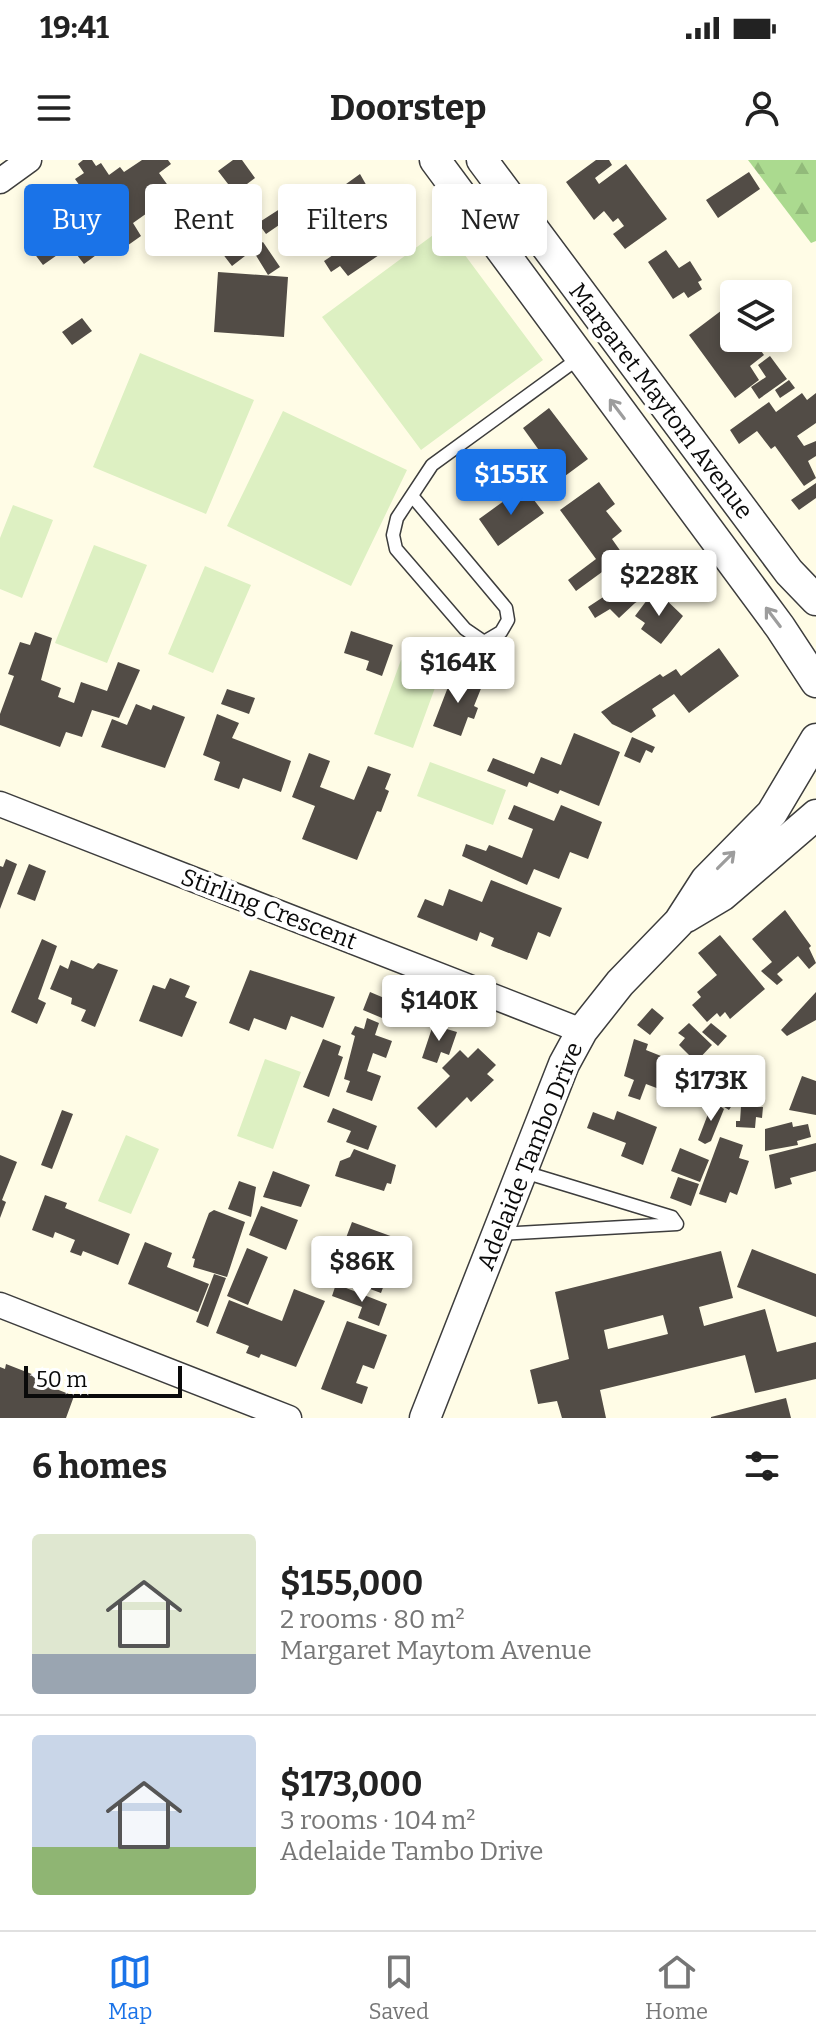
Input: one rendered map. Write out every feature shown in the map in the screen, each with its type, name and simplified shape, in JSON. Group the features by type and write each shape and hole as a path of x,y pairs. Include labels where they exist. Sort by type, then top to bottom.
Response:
{"street":[{"path":"0,181 29,160"},
{"name":"Margaret Maytom Avenue","path":"435,160 780,627 816,682"},
{"name":"Margaret Maytom Avenue","path":"482,160 789,572 816,600"},
{"path":"579,358 610,335"},
{"name":"Adelaide Tambo Drive","path":"425,1418 564,1064 582,1031 620,983 679,922 706,880 772,813 816,739"},
{"name":"Stirling Crescent","path":"0,804 582,1031"},
{"name":"Adelaide Tambo Drive","path":"679,922 723,895 816,815"},
{"path":"0,1305 289,1418"}],"lane":[{"path":"413,497 506,608 508,620 501,632 484,642 465,629 396,549 393,535 397,518 432,465 579,358"},
{"path":"498,1234 677,1224 672,1217 522,1171"}],"green space":[{"path":"748,160 816,160 816,241 811,243"},
{"path":"432,236 432,256 466,256 543,360 421,450 322,317 405,256 416,256 416,248"},
{"path":"140,353 254,400 206,514 93,467"},
{"path":"283,411 407,470 351,586 227,526"},
{"path":"13,505 53,520 22,598 0,589 0,538"},
{"path":"94,545 147,565 107,663 55,643"},
{"path":"205,566 251,585 213,673 168,654"},
{"path":"401,660 440,674 413,748 374,734"},
{"path":"430,762 506,790 493,825 417,796"},
{"path":"265,1059 301,1072 273,1149 237,1136"},
{"path":"126,1135 159,1149 131,1214 98,1201"}],"building":[{"path":"83,160 92,160 96,166 101,163 109,175 120,167 124,172 142,160 168,160 171,164 159,173 167,184 145,184 145,215 133,223 141,236 129,244 129,184 78,184 75,179 84,173 78,164"},
{"path":"233,160 242,160 255,178 247,184 228,184 218,171"},
{"path":"596,160 609,160 612,165 595,178 599,184 626,164 667,219 625,249 613,234 624,226 618,218 613,222 604,211 594,220 566,182"},
{"path":"749,172 760,189 718,218 706,200"},
{"path":"360,174 366,184 346,184"},
{"path":"278,210 278,226 266,234 262,220"},
{"path":"262,243 280,267 268,275 256,256 262,256"},
{"path":"666,250 679,268 690,261 702,280 698,282 702,289 688,298 684,292 673,299 648,262"},
{"path":"36,256 56,256 43,265"},
{"path":"78,256 95,256 84,264"},
{"path":"224,256 245,256 232,266"},
{"path":"332,256 378,256 348,276 340,266 331,272 324,261"},
{"path":"218,272 288,277 284,337 214,332"},
{"path":"720,312 720,352 762,352 764,355 750,366 759,380 735,398 689,335"},
{"path":"82,318 92,331 72,345 62,332"},
{"path":"770,356 787,379 759,399 751,387 766,377 758,365"},
{"path":"789,380 795,388 780,398 775,390"},
{"path":"802,393 807,400 816,393 816,423 797,436 804,446 816,441 816,456 808,461 816,478 804,486 775,446 771,449 757,431 739,444 730,430 769,402 776,412"},
{"path":"549,408 588,459 542,493 527,474 546,460 523,428"},
{"path":"599,482 615,504 606,511 622,531 612,539 624,556 576,591 568,580 596,559 560,510"},
{"path":"816,483 816,498 799,510 791,500"},
{"path":"527,491 544,513 498,546 479,519 515,493 519,498"},
{"path":"649,567 662,588 635,603 619,618 610,609 595,618 588,607"},
{"path":"660,594 683,616 661,644 641,629 645,623 635,616 650,596 655,600"},
{"path":"351,631 393,645 382,676 366,670 369,661 344,653"},
{"path":"35,632 52,638 41,680 61,688 58,697 74,703 81,682 107,691 118,662 140,670 119,718 92,710 82,737 66,732 60,747 0,725 0,714 14,676 8,674 20,642 30,645"},
{"path":"719,648 739,676 689,713 674,694 652,709 656,716 631,733 612,724 601,712 660,674 663,677 676,669 681,676"},
{"path":"453,674 482,686 474,706 478,708 474,719 468,717 461,736 433,726"},
{"path":"227,689 255,698 249,714 221,704"},
{"path":"136,704 151,710 153,705 185,717 165,768 101,747 112,719 127,725"},
{"path":"217,714 239,723 232,738 291,761 281,792 243,778 239,789 214,780 220,762 203,755"},
{"path":"574,733 620,752 599,806 560,790 558,794 529,782 527,787 487,771 493,758 534,774 541,757 561,765"},
{"path":"632,737 655,747 652,753 646,750 640,763 624,756"},
{"path":"309,753 330,761 320,787 354,800 368,766 391,774 381,812 377,811 357,860 302,839 315,806 292,797"},
{"path":"514,805 554,821 561,805 602,822 588,859 570,852 559,879 534,869 527,885 462,856 466,844 486,851 489,845 522,858 533,829 508,819"},
{"path":"6,859 17,864 0,909 0,866 3,867"},
{"path":"29,864 46,871 35,901 17,894"},
{"path":"491,880 562,908 550,937 538,932 527,960 491,946 494,938 480,932 477,941 417,917 425,899 443,906 449,889 482,902"},
{"path":"785,910 811,946 809,948 816,963 809,969 798,956 777,974 783,980 777,985 761,971 772,962 752,939"},
{"path":"720,935 765,989 730,1019 725,1012 720,1017 717,1013 707,1022 692,1005 701,997 697,992 717,975 698,953"},
{"path":"42,939 57,946 38,999 46,1003 37,1024 11,1012"},
{"path":"71,960 93,969 98,963 118,970 95,1027 81,1021 86,1010 71,1004 72,998 50,989 60,965 68,969"},
{"path":"250,970 335,997 323,1028 291,1016 286,1030 254,1018 249,1031 229,1023"},
{"path":"170,978 190,986 185,997 197,1002 182,1037 139,1021 153,985 165,989"},
{"path":"370,992 389,1000 382,1018 363,1010"},
{"path":"816,992 816,1020 787,1036 781,1030"},
{"path":"652,1008 664,1018 650,1035 637,1025"},
{"path":"367,1018 379,1023 375,1035 392,1041 386,1058 373,1053 367,1071 381,1076 372,1101 346,1092 350,1081 344,1079 355,1036 351,1034 355,1026 364,1029"},
{"path":"689,1023 712,1045 696,1062 679,1045 685,1038 678,1033"},
{"path":"711,1023 727,1036 718,1046 702,1032"},
{"path":"433,1025 457,1032 449,1055 441,1052 437,1063 422,1058"},
{"path":"323,1039 341,1046 338,1055 343,1057 329,1097 303,1087"},
{"path":"634,1039 648,1044 646,1050 686,1066 675,1095 646,1084 640,1100 628,1096 634,1080 624,1076"},
{"path":"478,1048 496,1065 487,1074 494,1080 471,1102 467,1097 436,1128 417,1108 450,1076 442,1068 460,1050 468,1058"},
{"path":"732,1063 751,1075 729,1110 710,1098"},
{"path":"802,1076 816,1081 816,1115 789,1110"},
{"path":"742,1092 757,1093 756,1107 763,1107 762,1118 756,1117 755,1128 736,1127 736,1121 740,1121"},
{"path":"713,1101 724,1109 711,1141 705,1144 698,1140"},
{"path":"333,1108 377,1126 368,1150 346,1142 351,1131 327,1122"},
{"path":"62,1110 73,1114 52,1169 41,1165"},
{"path":"617,1111 657,1127 643,1165 621,1156 626,1143 587,1128 593,1112 614,1120"},
{"path":"792,1122 793,1127 808,1124 811,1137 797,1141 798,1145 765,1151 765,1129"},
{"path":"720,1137 743,1145 739,1158 749,1161 737,1195 730,1192 726,1203 699,1194"},
{"path":"816,1143 816,1171 790,1178 792,1184 775,1189 769,1155"},
{"path":"680,1148 709,1160 700,1182 671,1171"},
{"path":"354,1149 396,1165 391,1184 387,1183 384,1191 335,1176 340,1161 350,1157"},
{"path":"0,1155 17,1162 2,1200 6,1202 0,1218"},
{"path":"273,1171 310,1185 301,1207 263,1197"},
{"path":"678,1177 699,1184 691,1206 670,1198"},
{"path":"239,1181 256,1187 251,1217 228,1209"},
{"path":"45,1195 67,1203 65,1208 130,1234 118,1265 83,1251 81,1256 70,1252 75,1240 55,1232 53,1238 32,1230"},
{"path":"261,1206 298,1220 286,1250 249,1235"},
{"path":"214,1210 245,1222 227,1277 193,1267 195,1259 192,1258 209,1213"},
{"path":"352,1222 407,1242 398,1268 391,1266 381,1293 332,1275"},
{"path":"145,1242 172,1253 167,1267 209,1284 198,1312 128,1284"},
{"path":"247,1248 268,1257 248,1305 227,1296"},
{"path":"752,1249 816,1274 816,1317 737,1287"},
{"path":"721,1251 733,1298 699,1307 704,1326 765,1309 777,1352 816,1342 816,1379 755,1393 745,1355 600,1390 606,1418 562,1418 557,1401 538,1404 530,1370 569,1359 555,1292","holes":["663,1315 668,1334 608,1349 604,1330"]},
{"path":"214,1274 226,1278 208,1327 196,1322"},
{"path":"336,1284 387,1304 379,1326 358,1318 362,1307 332,1296"},
{"path":"294,1289 325,1301 296,1367 261,1354 259,1358 246,1353 249,1346 216,1333 229,1300 282,1321"},
{"path":"347,1321 387,1335 374,1369 363,1365 356,1383 368,1387 362,1404 321,1389"},
{"path":"6,1364 47,1380 46,1385 74,1396 66,1418 0,1418 0,1367 5,1369"},
{"path":"786,1398 791,1418 711,1418 711,1417"}]}
